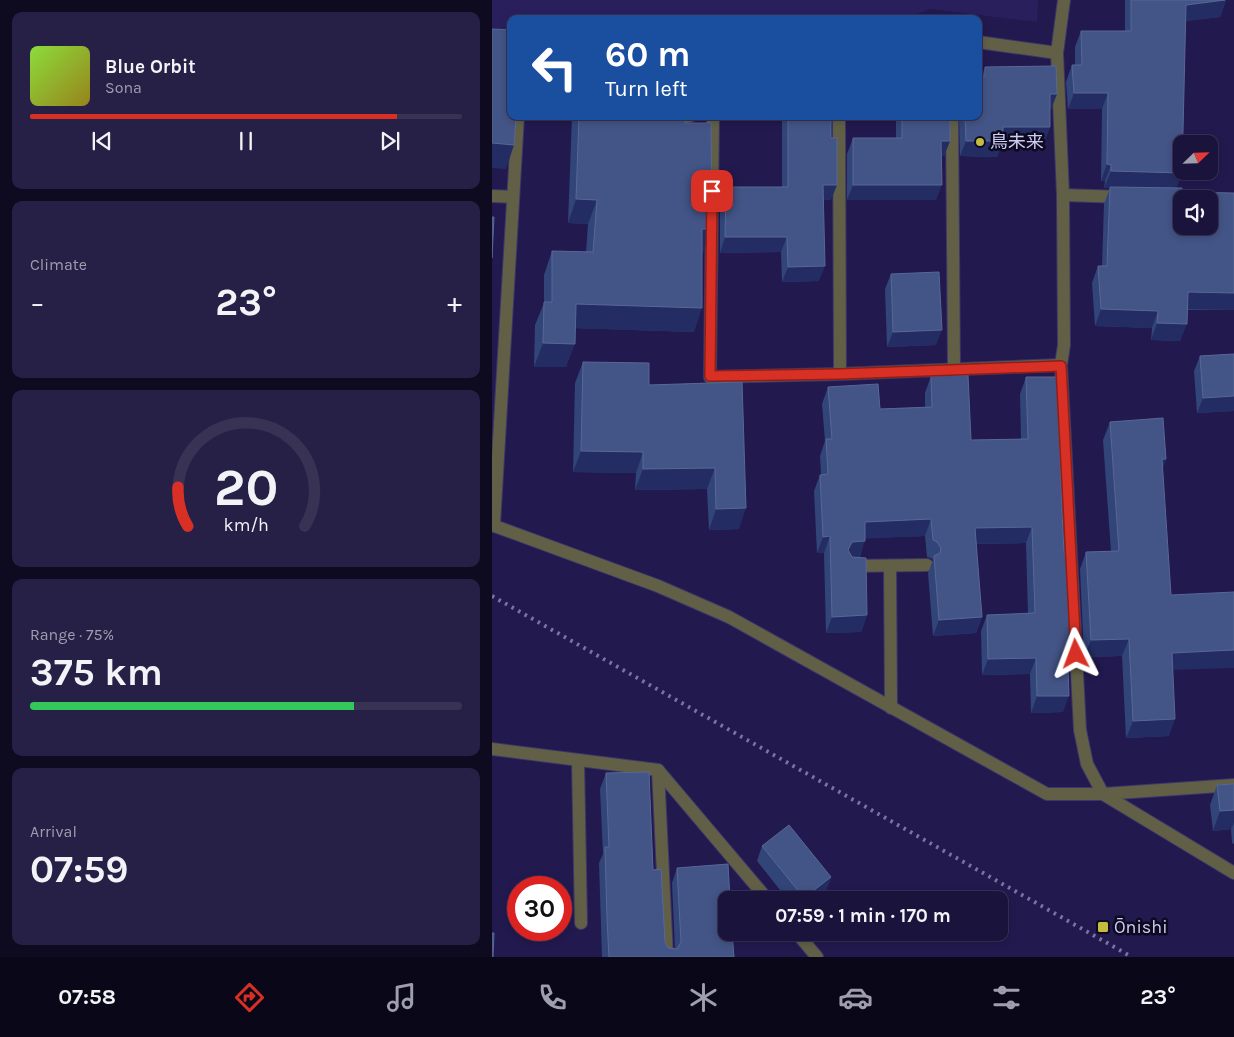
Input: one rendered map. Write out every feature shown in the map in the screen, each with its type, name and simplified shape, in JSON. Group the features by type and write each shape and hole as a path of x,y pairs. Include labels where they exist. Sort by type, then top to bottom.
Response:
{"street":[{"path":"1064,0 1057,54 1064,195 1064,345 1061,366 1080,730 1087,764 1103,794 1234,873"},
{"path":"982,43 1057,54"},
{"path":"518,120 493,525 658,586 729,617 1047,794 1103,794 1234,785"},
{"path":"713,120 710,376 840,374 1061,366"},
{"path":"839,120 840,374"},
{"path":"952,120 954,370"},
{"path":"1064,195 1139,197"},
{"path":"492,196 514,197"},
{"path":"850,566 926,566"},
{"path":"890,566 891,708"},
{"path":"492,749 658,770 760,891"},
{"path":"578,760 582,923"},
{"path":"658,770 667,957"},
{"path":"804,941 817,957"}],"shaded area":[{"path":"492,0 1038,0 1037,22 930,9 914,15 507,15 507,92 492,90"}],"building":[{"path":"1131,0 1225,0 1186,5 1183,135 1173,135 1173,173 1111,171 1111,165 1107,164 1108,93 1074,93 1072,65 1082,65 1081,31 1131,31"},
{"path":"492,29 507,30 507,120 516,120 514,145 492,143"},
{"path":"1056,66 1057,94 1050,94 1050,127 1003,127 1003,141 966,141 965,120 982,120 982,76 985,76 985,67"},
{"path":"579,120 685,120 685,123 711,123 712,229 702,229 702,308 576,304 575,344 543,343 544,302 552,302 552,251 593,252 597,200 576,199"},
{"path":"788,120 831,120 831,138 837,138 837,185 823,185 825,266 788,267 787,237 725,237 726,187 788,187"},
{"path":"902,120 950,120 950,141 941,141 942,185 853,185 853,138 902,138"},
{"path":"1110,187 1182,188 1182,190 1173,190 1173,235 1218,235 1218,193 1234,193 1234,293 1188,292 1187,324 1157,323 1158,311 1101,309 1098,266 1107,266"},
{"path":"492,217 494,217 492,258"},
{"path":"939,272 942,330 893,332 891,274"},
{"path":"1234,354 1234,396 1203,398 1200,356"},
{"path":"583,362 649,363 649,385 742,382 746,508 716,509 715,468 643,469 643,452 581,451"},
{"path":"968,375 971,440 1028,439 1026,377 1057,377 1064,553 1070,553 1074,641 1067,642 1069,696 1037,696 1036,658 988,659 987,615 1035,613 1032,527 975,528 982,617 939,620 934,556 940,553 941,548 933,540 931,519 865,522 865,541 852,542 848,550 852,557 866,558 867,615 832,617 830,536 823,537 820,475 828,474 826,439 832,439 828,387 878,384 880,409 932,407 931,376"},
{"path":"1163,418 1166,459 1162,459 1171,595 1234,592 1234,650 1172,653 1175,719 1133,721 1129,639 1091,640 1086,552 1119,551 1110,422"},
{"path":"649,772 653,870 661,869 665,942 668,948 677,949 681,942 677,868 728,864 730,891 718,891 718,941 733,941 734,957 609,957 605,847 609,847 606,773"},
{"path":"1234,784 1234,810 1220,811 1217,785"},
{"path":"789,825 831,877 813,891 798,891 762,846"},
{"path":"492,933 494,933 493,957 492,957"}],"railway":[{"path":"492,596 1132,957"}],"place":[{"name":"鳥未来","path":"980,142"},
{"name":"Ōnishi","path":"1103,927"}],"route":[{"path":"712,191 710,376 840,374 1061,366 1076,654"}]}
